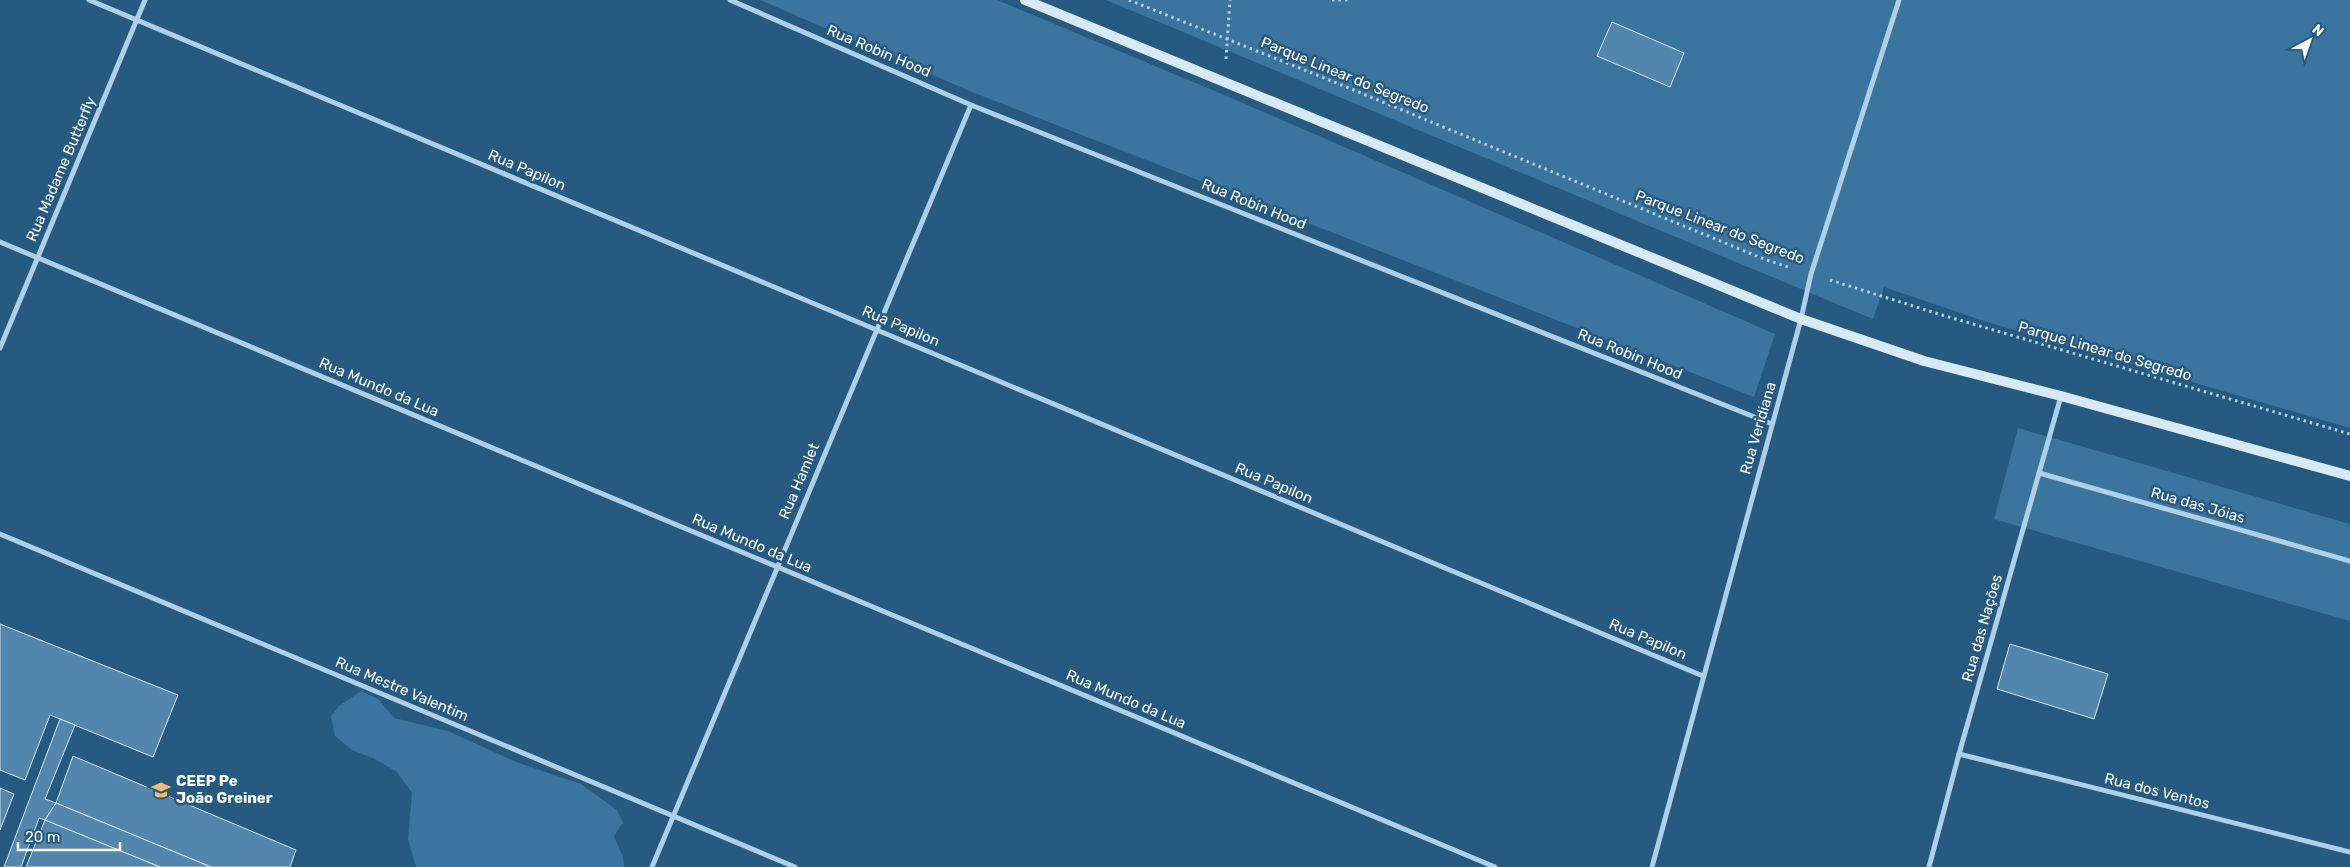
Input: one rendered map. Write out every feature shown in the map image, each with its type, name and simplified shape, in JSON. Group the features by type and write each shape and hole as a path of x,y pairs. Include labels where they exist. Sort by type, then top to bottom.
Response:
{"main road":[{"path":"1025,0 1801,319 1924,361 2061,396 2350,476"}],"street":[{"name":"Rua Papilon","path":"89,0 1703,676"},
{"name":"Rua Madame Butterfly","path":"0,348 145,0"},
{"name":"Rua Robin Hood","path":"730,0 971,105 1772,424"},
{"name":"Rua Veridiana","path":"1652,867 1801,319 1811,274 1899,0"},
{"name":"Rua Hamlet","path":"652,867 875,329 971,105"},
{"name":"Rua Mundo da Lua","path":"0,242 1495,867"},
{"name":"Rua das Nações","path":"1929,867 1959,754 2061,396"},
{"name":"Rua das Jóias","path":"2039,473 2350,561"},
{"name":"Rua Mestre Valentim","path":"0,534 795,867"},
{"name":"Rua dos Ventos","path":"1959,754 2350,852"}],"path":[{"name":"Parque Linear do Segredo","path":"1129,0 1764,259 1942,316 2350,434"},
{"path":"1225,83 1230,0"},
{"path":"1332,0 1349,0"}],"shaded area":[{"path":"760,0 997,0 1222,94 1775,334 1754,397 972,92"},
{"path":"1106,0 2350,0 2350,428 1987,322 1884,287 1873,319"},
{"path":"2018,428 2350,524 2350,621 1994,519"},
{"path":"361,691 378,699 394,718 448,731 516,762 581,784 617,810 623,823 614,836 623,857 624,867 416,867 408,839 412,793 397,772 373,758 352,750 335,736 331,716 339,706"}],"building":[{"path":"1612,22 1684,53 1670,87 1597,56"},
{"path":"0,624 178,695 153,757 50,715 25,780 0,770"},
{"path":"2010,644 2108,674 2094,719 1997,689"},
{"path":"60,719 75,725 45,799 56,803 45,820 39,818 21,867 4,867"},
{"path":"73,756 296,850 290,867 211,867 56,803"},
{"path":"0,788 14,794 0,830"},
{"path":"56,803 211,867 160,867 45,820"},
{"path":"45,820 160,867 26,867"}],"place":[{"name":"CEEP Pe João Greiner","path":"161,790"}]}
